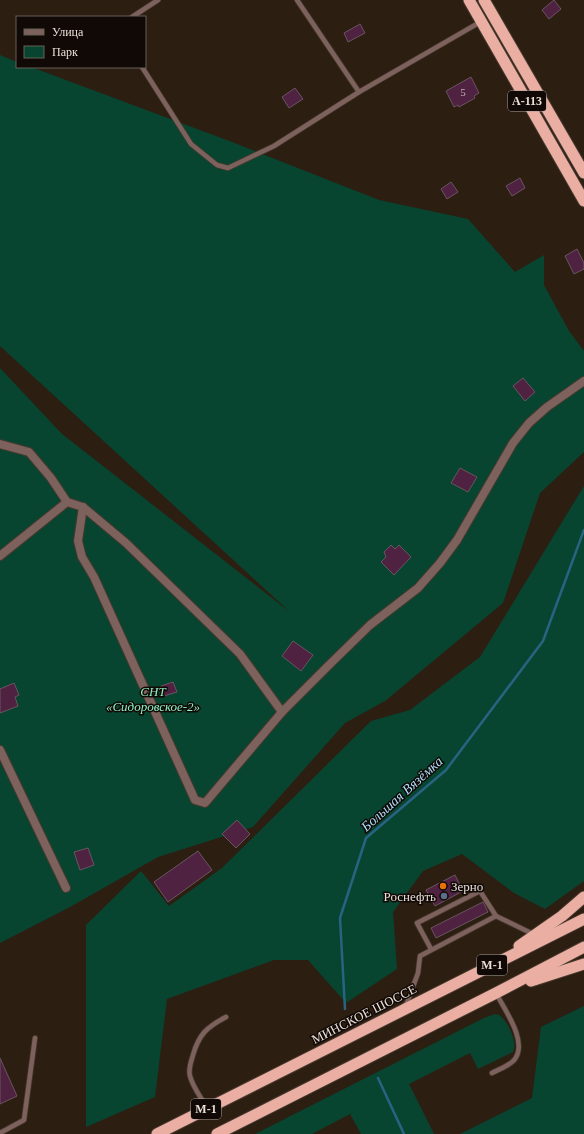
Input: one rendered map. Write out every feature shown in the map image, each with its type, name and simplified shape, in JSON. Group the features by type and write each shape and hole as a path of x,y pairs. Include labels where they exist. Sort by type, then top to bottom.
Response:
{"highway":[{"name":"А-113","path":"469,0 584,202"},
{"name":"А-113","path":"484,0 584,173"},
{"path":"491,965 562,916 584,897"},
{"name":"МИНСКОЕ ШОССЕ","path":"157,1134 584,919"},
{"name":"М-1","path":"220,1133 499,992 584,947"},
{"path":"499,992 584,964"}],"street":[{"path":"83,507 78,541 82,557 94,577 195,800 204,802 282,712 370,625 418,588 440,563 457,540 513,443 529,424 547,407 584,381"},
{"path":"0,444 29,452 51,478 67,502 83,507 126,543 240,654 282,712"},
{"path":"0,556 67,502"},
{"path":"0,750 66,888"}],"lane":[{"path":"134,16 158,0"},
{"path":"297,0 359,92"},
{"path":"143,68 191,144 217,165 228,168 274,146 359,92 482,21"},
{"path":"431,950 417,923 480,891 496,916 534,935"},
{"path":"400,1011 407,1002 418,973 420,956 496,916"},
{"path":"492,1073 512,1062 518,1054 520,1043 499,992"},
{"path":"208,1109 191,1079 191,1062 198,1039 214,1023 226,1017"},
{"path":"0,1133 24,1120 35,1038"}],"green space":[{"name":"СНТ «Сидоровское-2»","path":"0,55 16,62 16,68 34,68 232,142 379,200 468,219 515,272 544,255 544,285 569,331 584,351 584,452 540,493 503,603 385,701 345,723 253,827 158,857 70,907 0,943 0,368 62,434 290,612 0,346"},
{"path":"584,486 584,881 545,909 514,893 462,854 423,871 393,912 397,969 346,1003 308,960 274,960 167,999 155,1097 86,1127 86,925 141,871 169,906 222,868 371,721 410,710 480,657"},
{"path":"584,1006 584,1134 460,1134 532,1098 541,1027"},
{"path":"495,1014 505,1020 510,1029 514,1043 513,1052 478,1069 470,1053 409,1084 434,1134 361,1134 350,1114 312,1134 255,1134 484,1018"}],"building":[{"path":"554,0 561,9 549,19 542,10"},
{"path":"360,24 365,33 348,42 344,33"},
{"path":"471,77 479,93 474,96 475,98 459,107 458,105 454,107 446,91"},
{"path":"295,88 303,99 289,108 282,97"},
{"path":"520,178 525,188 512,196 506,186"},
{"path":"451,182 458,192 447,199 441,189"},
{"path":"577,249 584,263 584,269 574,274 565,256"},
{"path":"523,378 535,392 525,401 513,386"},
{"path":"460,468 477,477 468,492 451,483"},
{"path":"391,545 395,549 399,545 411,557 394,575 381,562 386,557 384,552"},
{"path":"293,641 313,655 301,671 282,656"},
{"path":"173,682 177,692 164,696 161,686"},
{"path":"14,683 19,695 15,697 18,706 0,713 0,689"},
{"path":"237,820 250,834 236,848 222,834"},
{"path":"88,848 94,865 80,870 74,852"},
{"path":"198,851 212,870 168,902 154,882"},
{"path":"455,875 463,891 435,906 426,890"},
{"path":"483,902 488,912 436,938 431,928"},
{"path":"0,1058 17,1096 0,1104"}],"waterway":[{"name":"Большая Вязёмка","path":"345,1009 340,918 366,838 446,770 543,641 584,530"},
{"name":"Большая Вязёмка","path":"378,1078 404,1134"}],"place":[{"name":"Зерно","path":"443,886"},
{"name":"Роснефть","path":"444,896"}]}
